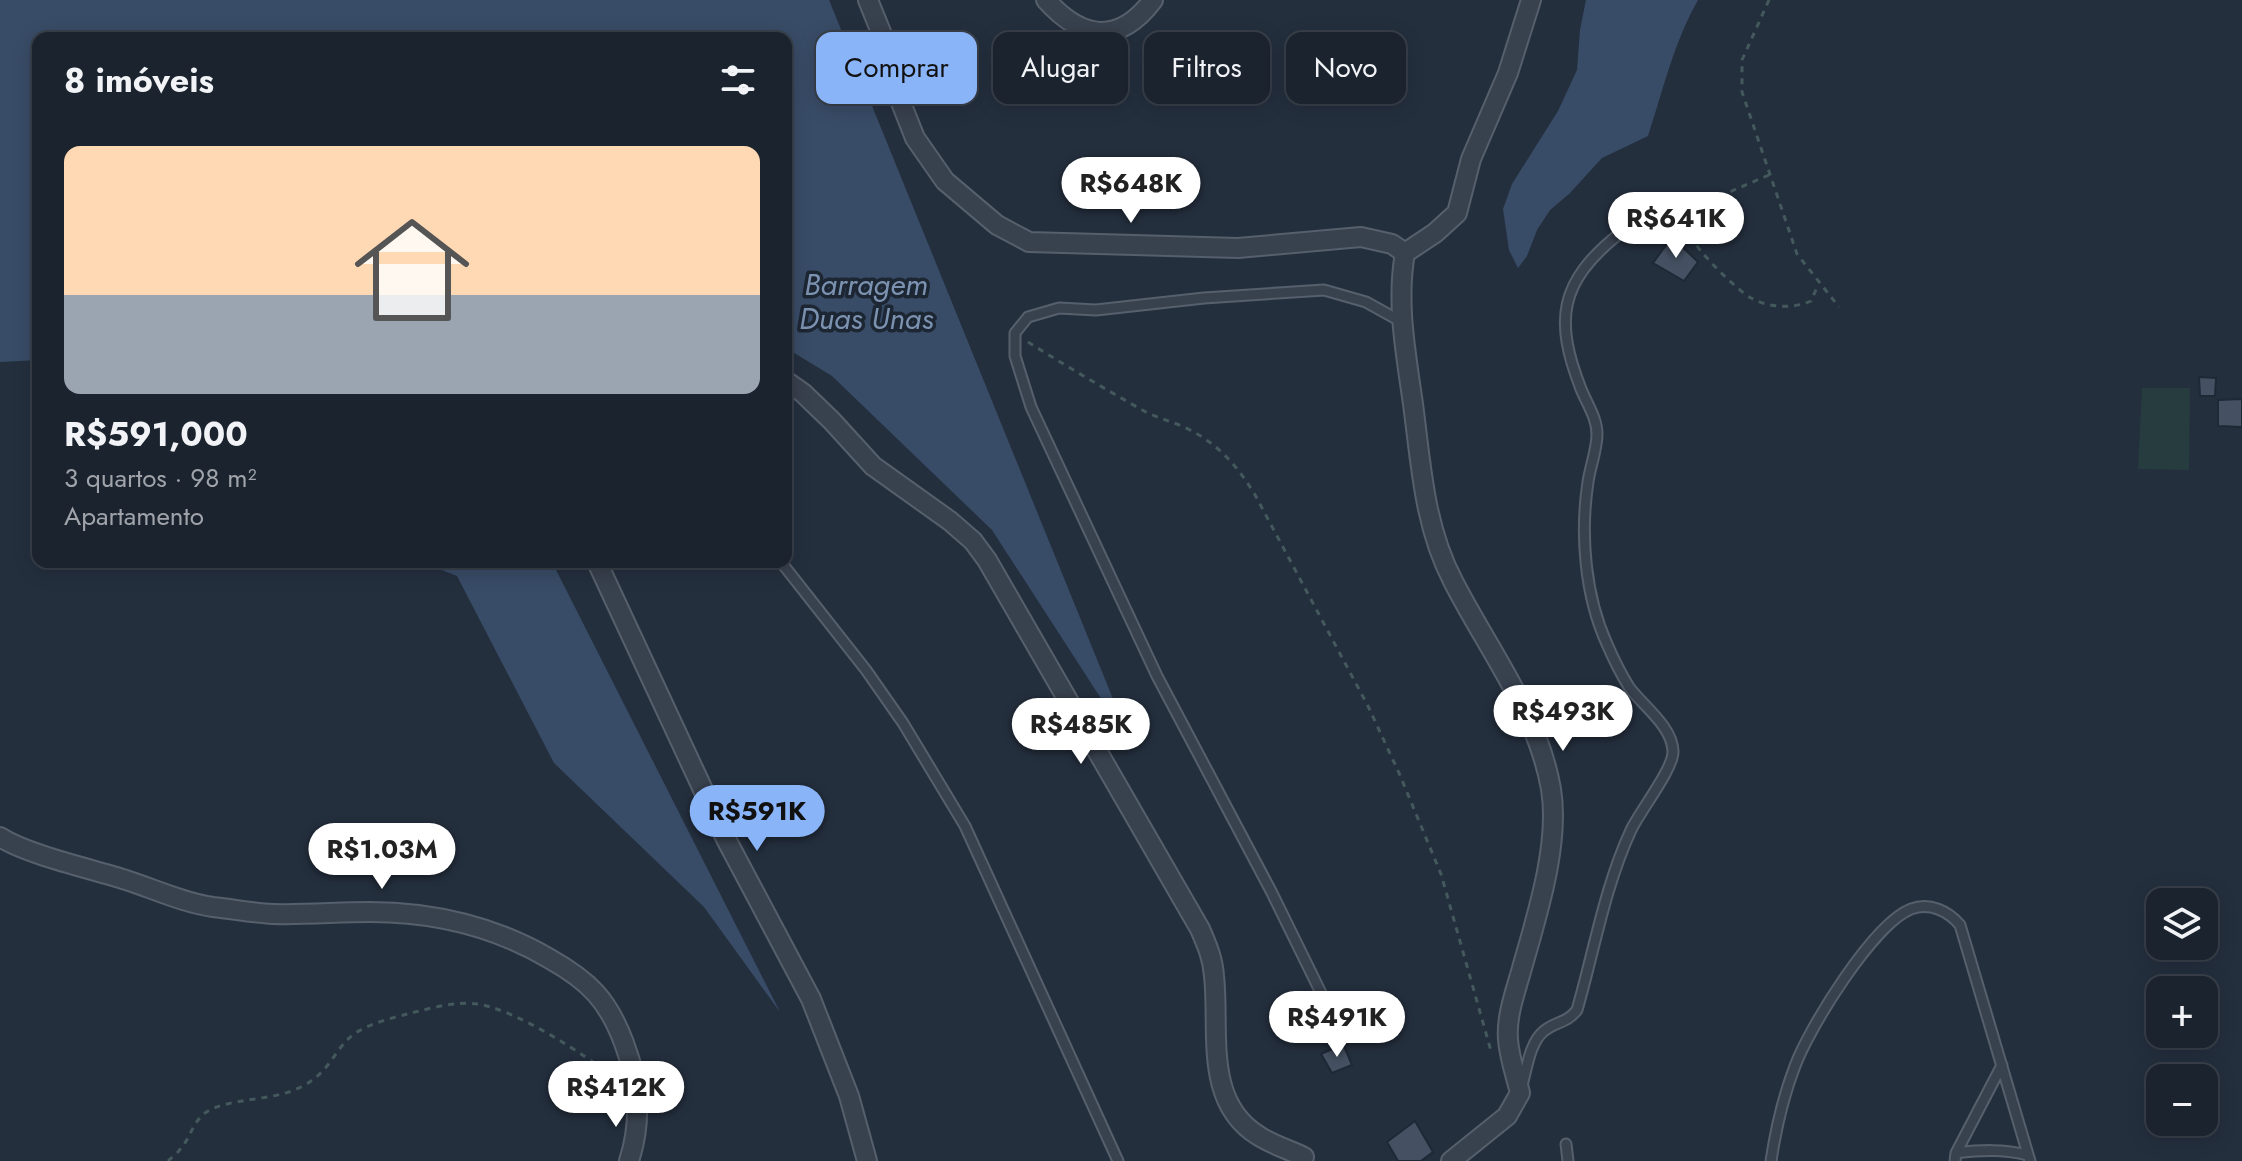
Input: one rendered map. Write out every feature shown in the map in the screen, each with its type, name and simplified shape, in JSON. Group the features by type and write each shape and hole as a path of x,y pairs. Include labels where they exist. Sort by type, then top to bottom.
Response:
{"street":[{"path":"868,0 883,37 894,85 915,138 945,181 997,225 1029,242 1238,248 1361,237 1392,244 1405,253"},
{"path":"1046,0 1059,14 1085,29 1112,33 1133,22 1153,0"},
{"path":"1451,1161 1507,1116 1520,1093 1508,1039 1510,1016 1543,893 1552,825 1551,791 1545,764 1523,710 1483,631 1453,581 1431,529 1402,322 1400,280 1405,253 1435,233 1457,213 1471,159 1508,73 1531,0"},
{"path":"792,386 822,411 873,466 950,521 973,541 987,560 1205,940 1215,977 1219,1080 1232,1110 1257,1136 1304,1157"},
{"path":"600,568 726,839 811,999 849,1096 867,1161"},
{"path":"0,837 208,906 270,914 373,912 429,916 473,925 538,952 573,972 599,994 619,1028 631,1061 638,1102 639,1122 629,1161"}],"lane":[{"path":"1520,1093 1533,1045 1542,1032 1569,1020 1577,1010 1625,845 1643,806 1673,760 1669,735 1629,686 1607,643 1594,606 1587,560 1587,485 1597,435 1594,417 1566,342 1564,325 1572,290 1580,273 1619,234"},
{"path":"1324,999 1272,893 1157,676 1031,407 1015,356 1015,333 1028,317 1059,308 1096,310 1204,298 1324,290 1366,302 1402,322"},
{"path":"786,568 866,670 903,723 965,826 1118,1161"},
{"path":"1771,1161 1780,1108 1796,1064 1823,1011 1880,934 1911,909 1925,907 1940,909 1960,925 2029,1158"},
{"path":"1955,1157 2002,1065"},
{"path":"1566,1144 1568,1161"},
{"path":"1955,1157 1985,1149 2012,1151 2029,1158"}],"path":[{"path":"1769,0 1742,60 1742,92 1797,254 1839,307"},
{"path":"1769,175 1699,209 1690,218 1691,238 1716,267 1750,298 1780,306 1799,306 1811,301 1819,284"},
{"path":"1015,333 1086,378 1211,443 1242,475 1368,706 1399,773 1441,874 1492,1053"},
{"path":"168,1161 182,1148 193,1125 215,1107 274,1097 300,1088 322,1075 352,1036 368,1026 393,1017 457,1004 477,1004 532,1025 591,1059 624,1085 638,1102"}],"green space":[{"path":"2142,388 2190,388 2189,470 2138,469"}],"water":[{"name":"Barragem Duas Unas","path":"0,0 829,0 842,32 816,32 816,104 871,104 1133,748 992,530 832,376 792,352 792,32 32,32 32,360 0,362"},
{"path":"1586,0 1698,0 1676,49 1648,136 1602,158 1550,210 1518,268 1509,250 1503,209 1512,184 1558,111 1577,70"},
{"path":"436,568 555,568 780,1012 704,907 554,763 457,576"}],"building":[{"path":"1672,237 1698,262 1684,281 1653,263"},
{"path":"2199,377 2216,378 2215,396 2200,396"},
{"path":"2242,399 2242,427 2218,426 2218,400"},
{"path":"1343,1044 1352,1065 1332,1073 1321,1054"},
{"path":"1415,1121 1433,1152 1421,1161 1398,1161 1387,1142"}]}
